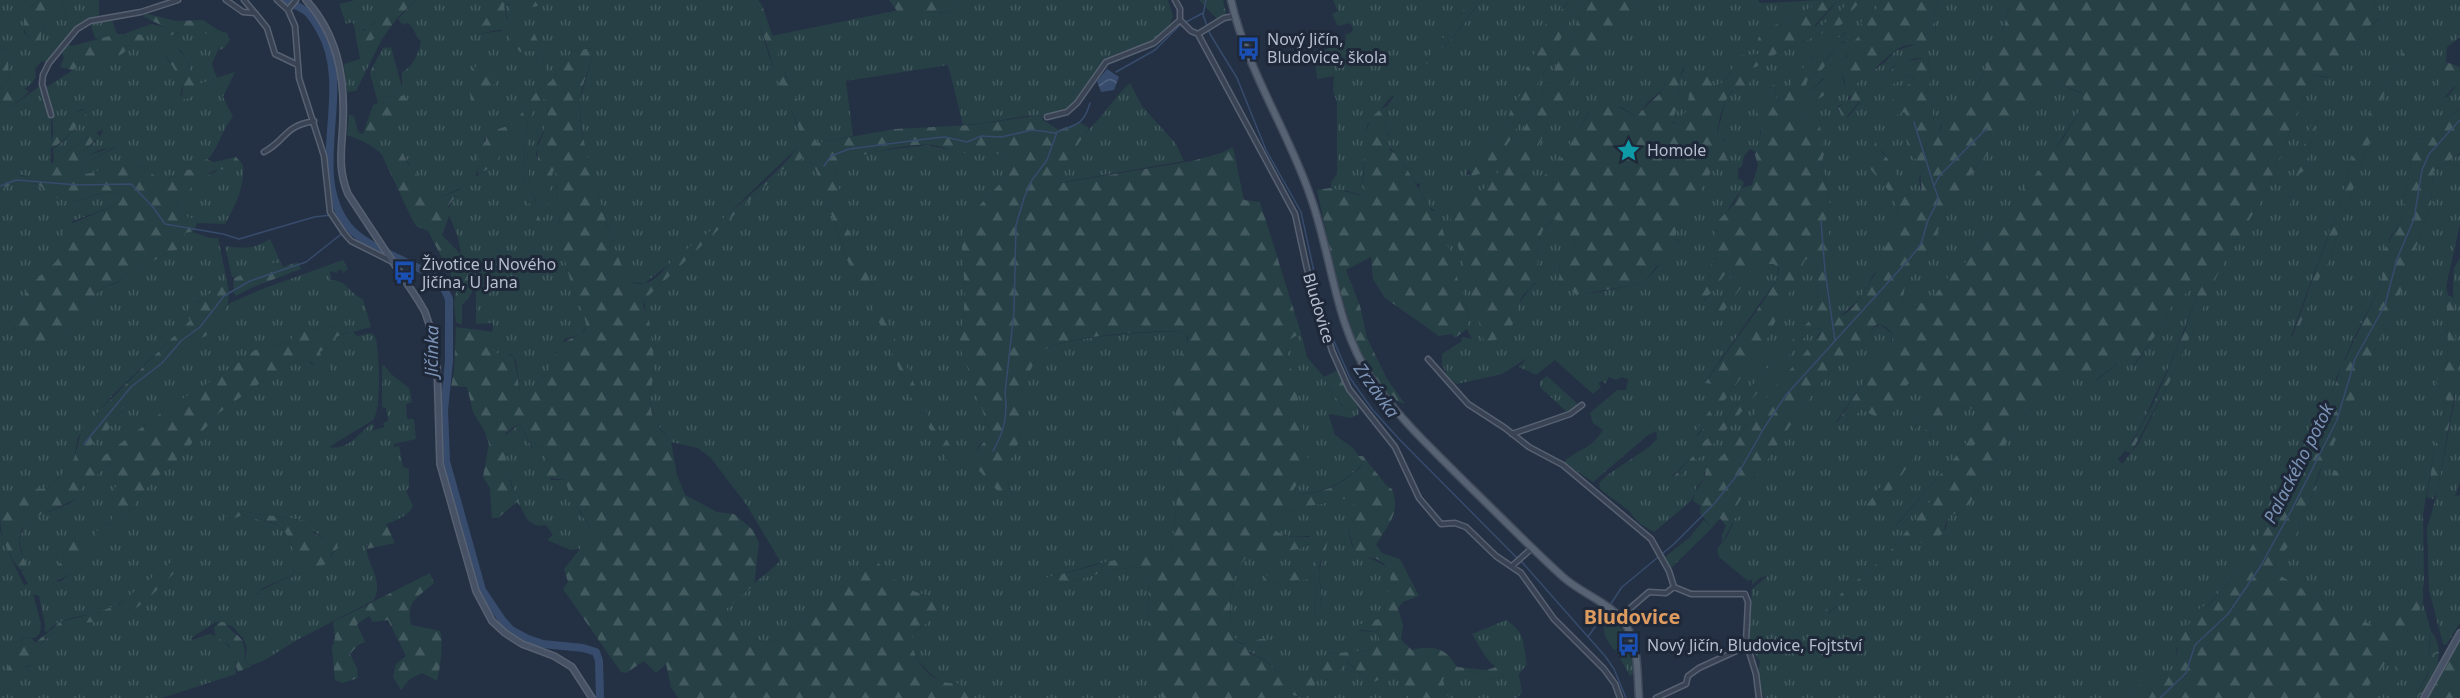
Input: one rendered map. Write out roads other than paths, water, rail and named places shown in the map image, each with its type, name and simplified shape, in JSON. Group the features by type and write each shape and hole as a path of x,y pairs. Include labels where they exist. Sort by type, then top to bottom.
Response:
{"main road":[{"path":"1231,0 1250,63 1311,197 1341,312 1362,363 1402,416 1532,548 1572,585 1620,617 1629,630 1634,644 1639,698"}],"street":[{"path":"51,115 42,84 43,75 76,29 90,21 141,12 178,0"},
{"path":"226,0 243,12 255,12"},
{"path":"244,0 267,28 275,54 298,65"},
{"path":"277,0 290,8 295,26 299,78 324,156 326,185 333,217 351,241 391,259"},
{"path":"306,0 330,35 339,62 343,87 341,176 348,194 425,312 430,327 437,363 440,464 476,591 492,621 505,633 522,644 554,656 573,668 592,698"},
{"path":"1047,117 1067,112 1077,103 1106,62 1154,43 1180,20 1180,9 1175,0"},
{"path":"290,8 295,1"},
{"path":"1199,33 1226,18 1235,16"},
{"name":"Bludovice","path":"1180,20 1191,31 1199,33 1295,214 1307,269 1326,330 1349,389 1395,447 1419,498 1441,524 1455,523 1466,526 1496,556 1514,565 1554,619 1604,669 1615,684 1620,698"},
{"path":"264,152 276,146 287,129 314,121"},
{"path":"1428,359 1460,398 1528,447 1563,465 1650,539 1664,561 1674,587 1691,594 1745,594 1748,602 1745,623 1747,646 1756,674 1759,698"},
{"path":"1512,434 1570,414 1582,405"},
{"path":"1514,565 1532,548"},
{"path":"1620,617 1649,592 1666,593 1674,587"},
{"path":"2424,698 2460,633"},
{"path":"1656,698 1686,684 1688,676 1702,666 1747,646"}],"water":[{"path":"1107,69 1119,77 1114,90 1101,92 1097,81"}],"waterway":[{"name":"Jičínka","path":"287,0 311,16 320,30 329,54 333,79 330,181 336,204 355,234 435,277 443,286 449,299 449,361 444,410 446,461 482,590 511,630 543,644 583,648 596,652 599,661 600,698"},
{"name":"Zrzávka","path":"1206,0 1203,15 1210,34 1237,78 1266,150 1301,212 1330,332 1350,378 1372,409 1399,439 1517,558"},
{"path":"1186,22 1203,13"},
{"path":"1116,72 1155,50 1181,24"},
{"path":"993,451 1000,437 1006,409 1005,393 1014,312 1016,225 1024,198 1032,180 1047,160 1057,132 1079,123 1090,103"},
{"name":"Palackého potok","path":"2160,698 2186,673 2195,645 2228,614 2260,567 2291,511 2337,420 2355,359 2385,305 2397,259 2414,219 2422,170 2429,154 2460,120"},
{"path":"1914,122 1934,186"},
{"path":"1610,605 1622,587 1674,544 1714,504 1738,474 1786,395 1911,257 1921,244 1928,220 1937,203 1938,197 1934,186 1940,175 1987,128"},
{"path":"824,166 831,156 849,149 945,137 967,142 981,136 1001,137 1032,130 1056,133"},
{"path":"0,186 16,180 78,185 131,184 153,207 165,224 239,239 314,217 340,214"},
{"path":"1821,221 1825,271 1835,341"},
{"path":"84,444 131,387 162,363 182,340 200,327 224,296 250,281 306,262 349,228"},
{"name":"Zrzávka","path":"1521,561 1605,656 1614,669 1626,698"},
{"path":"1588,637 1607,609"}],"place":[{"name":"Nový Jičín, Bludovice, škola","path":"1249,48"},
{"name":"Homole","path":"1629,150"},
{"name":"Životice u Nového Jičína, U Jana","path":"404,273"},
{"name":"Nový Jičín, Bludovice, Fojtství","path":"1629,645"}],"district":[{"name":"Bludovice","path":"1632,616"}]}
